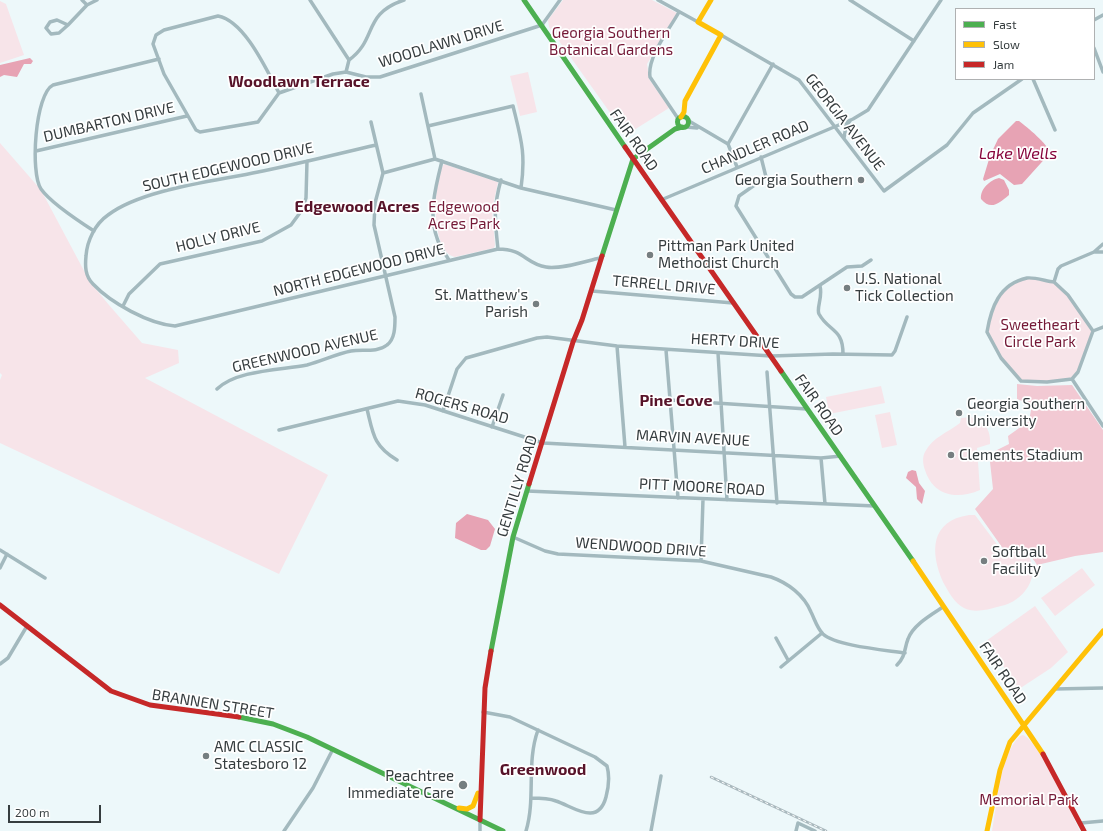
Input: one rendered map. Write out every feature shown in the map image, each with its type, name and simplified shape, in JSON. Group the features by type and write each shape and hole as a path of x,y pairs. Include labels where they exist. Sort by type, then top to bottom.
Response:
{"street":[{"path":"82,0 87,5"},
{"path":"68,25 57,20 50,22 46,28 51,34 59,33 68,25 87,5 97,0"},
{"path":"310,0 349,60"},
{"path":"346,72 349,60 356,55 363,46 375,18 390,5 404,0"},
{"name":"FAIR ROAD","path":"524,0 661,200 841,456 1046,756 1084,831"},
{"path":"542,25 560,0"},
{"name":"GEORGIA AVENUE","path":"658,0 799,80 835,125 884,191 947,145 973,113 1021,80"},
{"path":"698,22 711,0"},
{"path":"850,0 914,41"},
{"name":"CHANDLER ROAD","path":"661,200 835,125 851,120 868,110 874,104 941,0"},
{"path":"679,12 662,40 650,66 650,77 682,121 728,144 737,167"},
{"path":"218,16 224,18 239,29 249,41 279,93 258,122 200,132 196,130 187,116 164,74 153,44 154,39 159,32 218,16"},
{"name":"WOODLAWN DRIVE","path":"279,93 333,74 346,72 366,77 380,77 542,25"},
{"path":"633,159 682,121 685,101 722,35"},
{"path":"1095,51 1103,72"},
{"path":"94,231 78,221 42,190 36,178 36,151 39,118 43,100 50,87 71,80 159,59"},
{"path":"728,144 773,64"},
{"path":"1033,80 1055,130"},
{"path":"421,94 435,159"},
{"path":"428,126 513,106 523,149 524,167 521,188"},
{"name":"DUMBARTON DRIVE","path":"36,151 187,116"},
{"path":"844,138 846,126 851,120"},
{"path":"682,121 698,128"},
{"name":"GREENWOOD AVENUE","path":"217,388 222,383 242,375 308,364 342,353 375,350 387,345 393,336 395,317 387,276 374,225 375,203 383,173 371,122"},
{"name":"SOUTH EDGEWOOD DRIVE","path":"123,306 90,282 85,269 86,252 94,231 98,224 113,211 151,195 376,145"},
{"path":"761,157 766,177 739,196 736,206 791,294 795,297 802,297 847,267 862,266 871,260"},
{"path":"383,173 435,159 521,188 616,210"},
{"name":"GENTILLY ROAD","path":"480,831 483,712 487,671 513,537 573,342 592,291 600,258 633,159"},
{"name":"HOLLY DRIVE","path":"123,306 129,294 160,264 262,240 291,225 302,210 306,198 307,161"},
{"path":"442,161 434,198 434,227 439,244 449,260"},
{"path":"498,249 494,214 495,201 501,180"},
{"path":"1054,282 1058,269 1061,266 1094,252 1103,244"},
{"name":"NORTH EDGEWOOD DRIVE","path":"123,306 158,323 175,326 498,249 517,251 538,264 552,268 600,258"},
{"path":"1094,252 1103,252"},
{"path":"1027,278 1054,282 1068,295 1093,331 1078,372 1072,378 1047,382 1021,381 1001,358 987,332 993,304 997,297 1016,283 1027,278"},
{"path":"820,286 822,296 818,308 820,315 840,336 843,343 843,354"},
{"name":"TERRELL DRIVE","path":"592,291 733,303"},
{"name":"HERTY DRIVE","path":"443,411 457,369 466,358 537,338 547,337 573,342 666,350 771,356 843,354 892,355 895,351 907,317"},
{"path":"1093,331 1103,328"},
{"path":"617,346 625,447"},
{"path":"666,350 678,498"},
{"path":"718,353 727,500"},
{"path":"767,372 776,503"},
{"path":"1072,378 1103,426"},
{"path":"492,427 504,395"},
{"path":"670,400 807,409"},
{"name":"ROGERS ROAD","path":"279,430 398,401 415,403 443,411 543,443"},
{"path":"367,409 380,448 397,460"},
{"name":"MARVIN AVENUE","path":"543,443 773,454 820,458 841,456"},
{"path":"820,458 825,504"},
{"name":"PITT MOORE ROAD","path":"527,490 703,500 875,506"},
{"path":"700,561 703,500"},
{"name":"WENDWOOD DRIVE","path":"513,537 545,551 558,554 700,561 782,581 807,603 822,633"},
{"path":"0,550 45,578"},
{"path":"0,568 7,554"},
{"name":"BRANNEN STREET","path":"0,605 111,691 127,700 146,705 223,715 273,724 333,749 503,831"},
{"path":"897,665 905,653 908,638 912,632 943,607"},
{"path":"0,664 8,658 27,626"},
{"path":"987,831 1004,757 1010,742 1103,631"},
{"path":"781,667 822,633 834,640 905,653"},
{"path":"776,638 788,660"},
{"path":"1055,688 1103,688"},
{"path":"483,712 510,717 602,761 607,766 609,782 603,806 594,813 585,814 556,800 532,798"},
{"path":"526,831 532,798 532,759 538,730"},
{"path":"284,831 311,792 333,749"},
{"path":"450,806 465,809 475,805 478,798 482,766"},
{"path":"651,831 661,776"},
{"path":"1081,823 1103,821"},
{"path":"796,831 798,823 815,831"}],"green space":[{"name":"Georgia Southern Botanical Gardens","path":"563,0 652,0 677,13 647,64 649,79 669,108 626,135 549,27 548,20"},
{"path":"0,1 6,4 24,55 0,63"},
{"path":"528,72 537,112 520,116 510,76"},
{"path":"0,143 41,190 90,282 109,305 142,343 178,350 179,363 145,378 328,475 279,574 0,443 0,380 2,375 0,373"},
{"name":"Edgewood Acres Park","path":"444,164 498,182 492,210 494,248 455,257 447,252 441,243 436,215 436,199 440,172"},
{"name":"Sweetheart Circle Park","path":"1027,278 1054,282 1068,295 1093,331 1085,356 1079,368 1073,377 1069,379 1063,381 1040,382 1021,381 1003,360 991,342 988,327 991,311 995,302 999,295 1006,289"},
{"path":"881,386 885,403 829,414 826,397"},
{"path":"890,412 897,445 882,448 875,415"},
{"name":"Clements Stadium","path":"971,417 986,427 990,438 990,444 977,448 980,490 963,495 947,494 934,486 929,479 924,466 924,454 928,447 936,439 960,423 961,418"},
{"name":"Softball Facility","path":"975,515 1005,555 1028,555 1030,559 1032,564 1032,578 1028,587 1022,594 1009,603 985,610 968,610 955,600 943,582 936,560 936,540 940,531 947,524 956,518"},
{"path":"1082,568 1095,585 1055,616 1041,598"},
{"path":"1035,606 1068,652 1051,668 1019,689 986,641"},
{"name":"Memorial Park","path":"1023,735 1030,740 1038,750 1063,795 1080,831 992,831 1000,780 1004,767 1013,744 1020,736"}],"shaded area":[{"path":"1017,384 1037,386 1072,385 1103,430 1103,552 1075,556 1037,565 1029,555 1004,550 975,509 993,489 990,462 995,451 1009,444 1008,436 1029,421 1032,405 1017,399"}],"water":[{"path":"30,58 33,61 31,64 24,64 17,77 4,75 0,77 0,65"},
{"name":"Lake Wells","path":"1016,121 1019,121 1037,136 1050,153 1022,184 1014,185 1000,174 984,181 983,179 990,156 998,139"},
{"path":"999,178 1004,180 1009,190 1009,195 1002,201 988,205 981,199 982,192 989,183"},
{"path":"912,470 916,471 919,483 925,491 922,504 917,499 916,487 906,478 908,472"},
{"path":"467,514 488,520 495,529 490,546 486,550 481,550 455,538 456,523"}],"railway":[{"path":"711,777 826,831"}],"traffic: fast":[{"path":"524,0 625,147"},
{"path":"681,117 685,117 687,118 688,122 687,126 681,127 678,124 678,120 681,117"},
{"path":"602,256 633,159 675,129 682,127"},
{"path":"781,371 913,561"},
{"path":"491,651 513,537 529,484"},
{"path":"239,717 273,724 307,737 503,831"}],"traffic: slow":[{"path":"681,117 684,112 685,101 721,35 698,22 711,0"},
{"path":"913,561 1043,754"},
{"path":"987,831 1000,770 1010,742 1103,631"},
{"path":"459,808 467,809 473,806 478,793"}],"traffic: jam":[{"path":"625,147 781,371"},
{"path":"529,484 573,342 582,320 602,256"},
{"path":"0,605 111,691 150,705 239,717"},
{"path":"480,820 485,688 491,651"},
{"path":"1043,754 1084,831"}],"place":[{"name":"Georgia Southern","path":"861,180"},
{"name":"Pittman Park United Methodist Church","path":"650,255"},
{"name":"U.S. National Tick Collection","path":"847,288"},
{"name":"St. Matthew's Parish","path":"536,304"},
{"name":"Georgia Southern University","path":"959,413"},
{"name":"Clements Stadium","path":"951,455"},
{"name":"Softball Facility","path":"984,561"},
{"name":"AMC CLASSIC Statesboro 12","path":"206,756"},
{"name":"Peachtree Immediate Care","path":"463,785"}],"district":[{"name":"Woodlawn Terrace","path":"299,82"},
{"name":"Edgewood Acres","path":"357,207"},
{"name":"Pine Cove","path":"676,401"},
{"name":"Greenwood","path":"543,770"}]}
